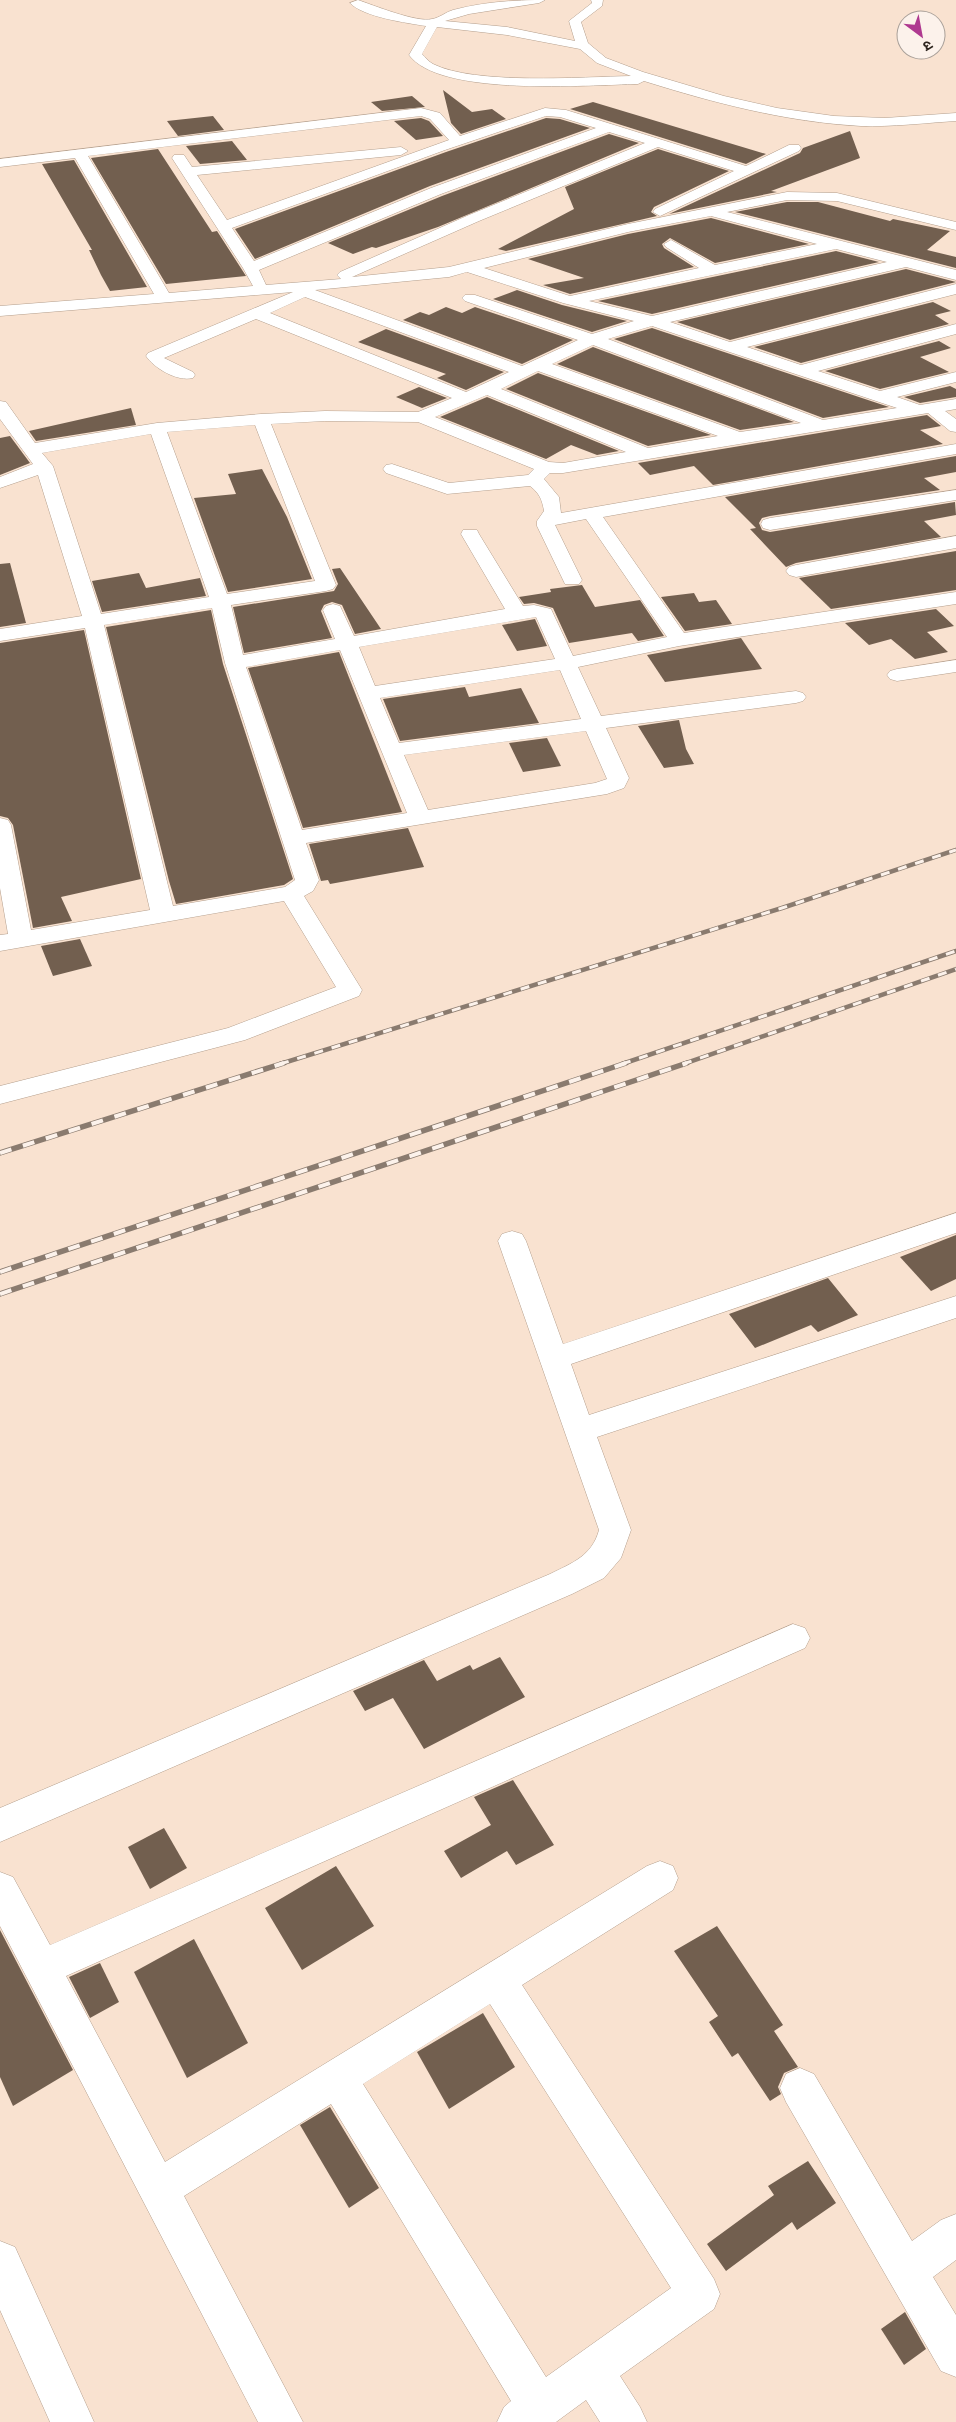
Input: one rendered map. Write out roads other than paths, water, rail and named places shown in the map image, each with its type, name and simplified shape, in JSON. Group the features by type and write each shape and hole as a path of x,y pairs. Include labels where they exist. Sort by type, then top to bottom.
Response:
{"street":[{"path":"539,0 454,14 435,23 415,55 418,62 450,74 494,80 654,80"},
{"path":"596,0 598,4 575,21 576,35 591,54 620,68 654,80 759,107 818,117 861,122 956,117"},
{"path":"356,3 385,16 508,31 586,47"},
{"path":"223,226 440,147 545,112 561,113 655,144 746,170"},
{"path":"0,163 364,119 429,113 435,116 457,141"},
{"path":"364,119 395,152"},
{"path":"251,268 436,191 608,128"},
{"path":"170,142 251,268 262,290"},
{"path":"187,375 160,362 154,356 323,285 474,218 655,144"},
{"path":"188,172 440,147"},
{"path":"628,228 794,148"},
{"path":"79,154 164,298"},
{"path":"0,311 323,285 468,268 628,228 787,196 814,195 837,197 956,226"},
{"path":"710,212 956,275"},
{"path":"671,244 712,270"},
{"path":"568,300 838,244"},
{"path":"420,417 487,389 592,339 652,321 907,262"},
{"path":"468,268 568,300 652,321 878,397 925,409 956,427"},
{"path":"729,347 956,289"},
{"path":"305,292 523,372"},
{"path":"470,298 592,339 820,425"},
{"path":"256,313 465,397"},
{"path":"798,371 956,329"},
{"path":"538,364 738,438"},
{"path":"878,397 956,376"},
{"path":"487,389 647,454"},
{"path":"32,449 157,428 261,419 325,416 420,417 546,467 563,468 956,404"},
{"path":"0,406 21,438 32,449 44,466 93,620 163,914"},
{"path":"0,635 93,620 221,603 326,585 261,419"},
{"path":"0,825 11,941 291,893 305,886 307,880 294,838 235,663 221,603 157,428"},
{"path":"546,521 956,449"},
{"path":"0,483 44,466"},
{"path":"392,469 446,490 533,480 546,467"},
{"path":"533,480 547,489 551,498 554,511 546,521 546,526 572,580"},
{"path":"770,524 956,495"},
{"path":"591,513 679,640"},
{"path":"470,534 517,613"},
{"path":"796,571 956,542"},
{"path":"370,693 568,663 679,640 956,598"},
{"path":"333,610 370,693 420,818"},
{"path":"235,663 517,613 534,611 544,614 568,663 618,778 616,783 609,787 294,838"},
{"path":"898,675 956,666"},
{"path":"392,750 796,697"},
{"path":"0,1095 236,1034 350,990 291,893"},
{"path":"555,1358 956,1223"},
{"path":"0,1826 561,1584 593,1568 610,1550 615,1530 512,1241"},
{"path":"580,1430 956,1306"},
{"path":"41,1968 793,1638"},
{"path":"158,2189 660,1878"},
{"path":"0,1889 281,2422"},
{"path":"337,2077 529,2415 700,2294 496,1979"},
{"path":"800,2088 956,2356"},
{"path":"906,2271 956,2235"},
{"path":"0,2262 72,2422"},
{"path":"592,2370 625,2422"}],"railway":[{"path":"280,1064 782,908 956,850"},
{"path":"622,1064 956,951"},
{"path":"683,1064 956,969"},
{"path":"0,1153 284,1063"},
{"path":"0,1272 626,1063"},
{"path":"0,1294 687,1063"}]}
